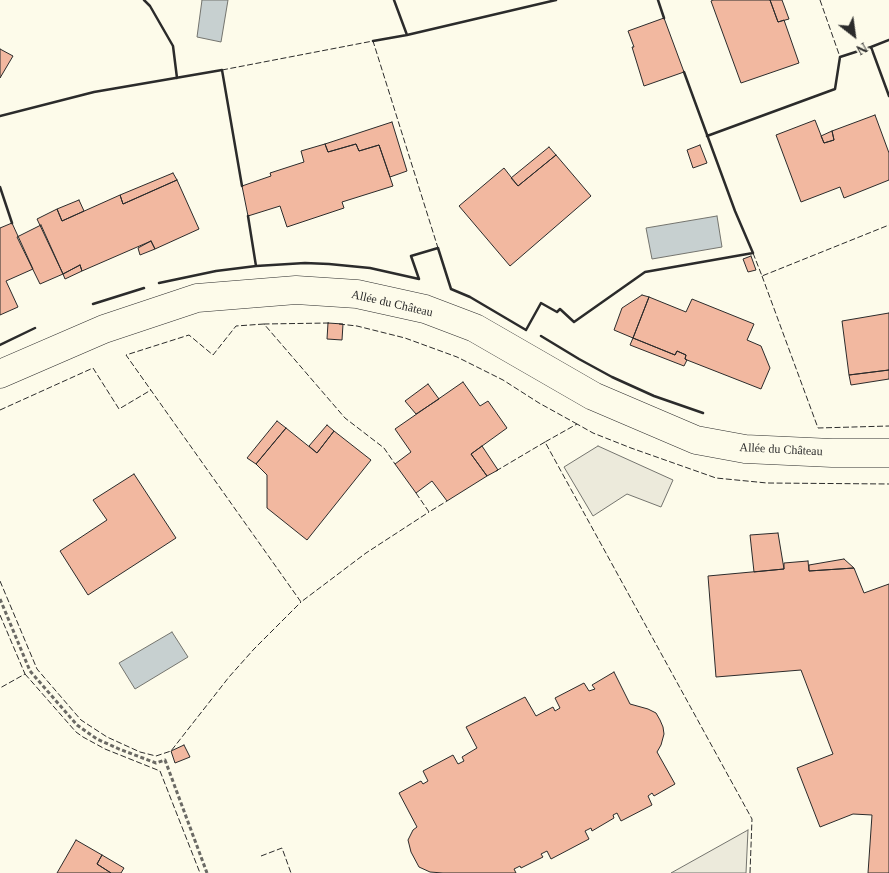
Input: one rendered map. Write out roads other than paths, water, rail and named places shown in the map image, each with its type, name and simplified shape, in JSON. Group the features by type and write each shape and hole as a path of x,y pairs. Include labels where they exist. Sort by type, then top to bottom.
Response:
{"street":[{"name":"Allée du Château","path":"0,374 104,329 197,298 296,290 357,294 425,309 475,328 593,396 696,440 745,449 832,453 889,453"}]}
